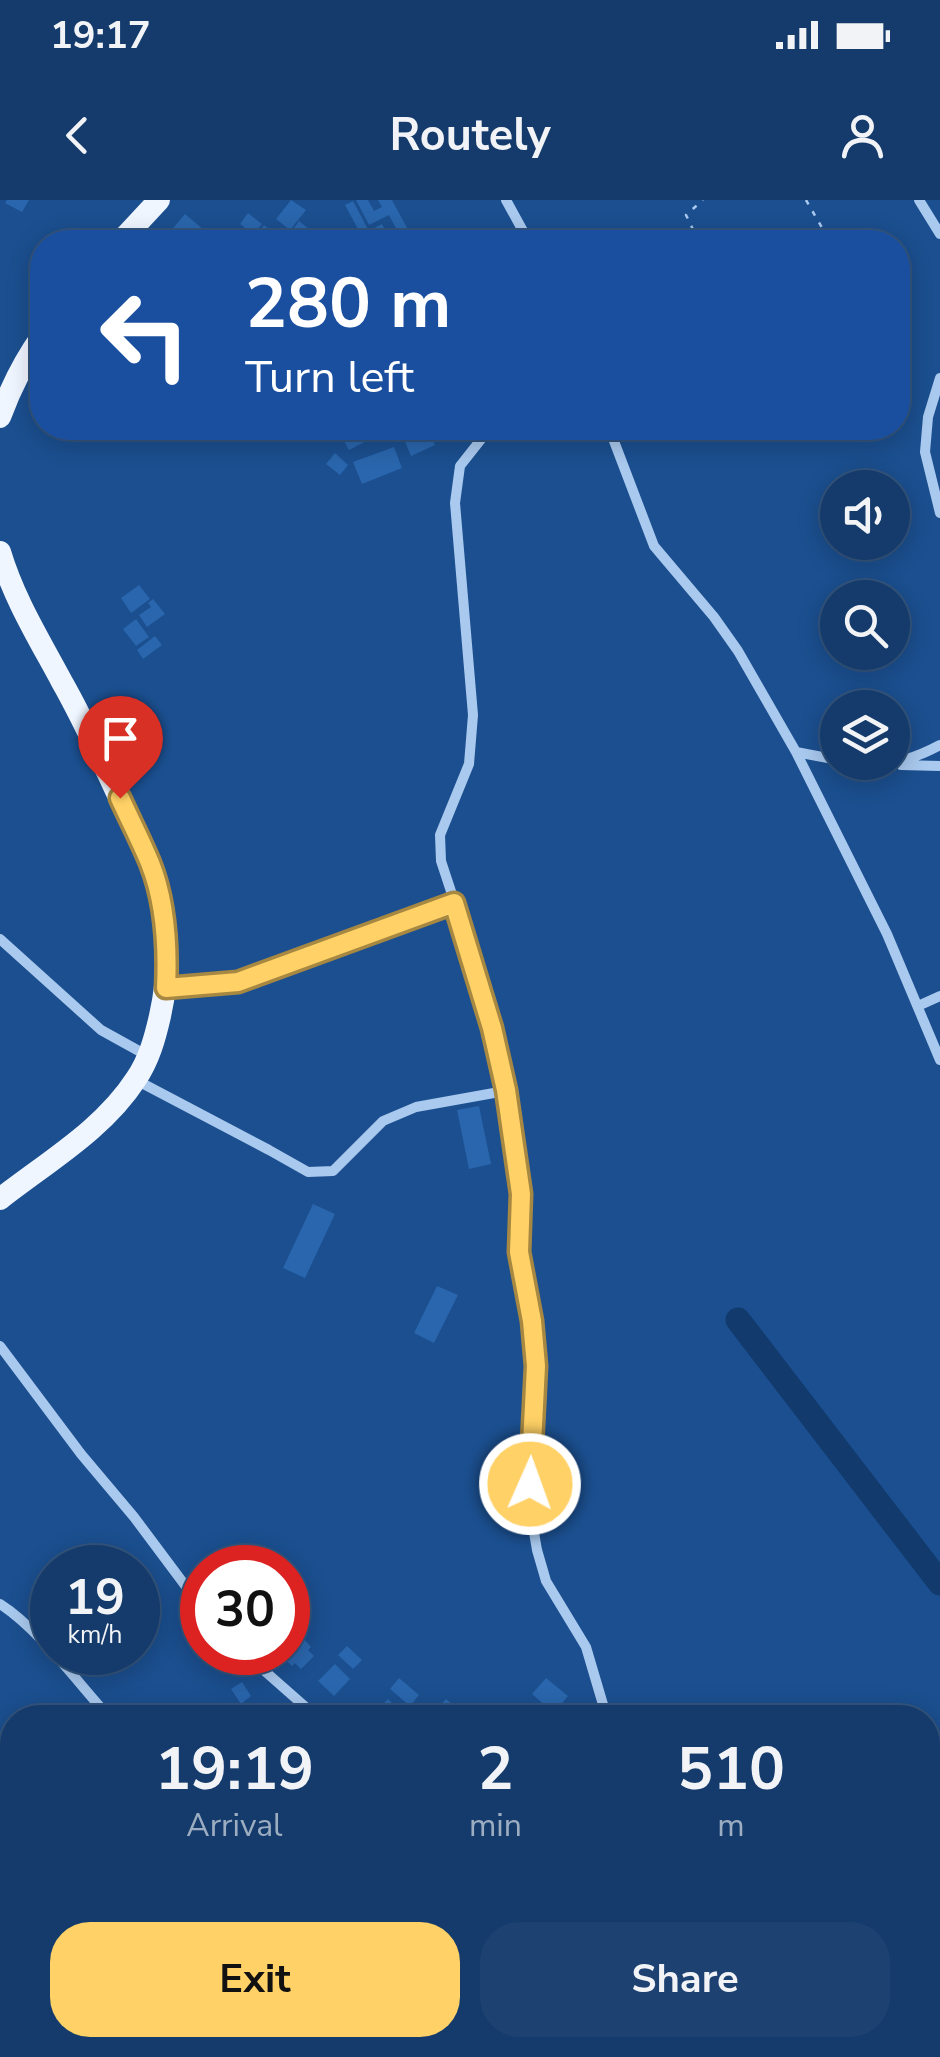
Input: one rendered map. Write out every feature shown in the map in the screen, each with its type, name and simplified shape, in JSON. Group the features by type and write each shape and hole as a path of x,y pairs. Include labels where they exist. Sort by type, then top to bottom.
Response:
{"main road":[{"path":"131,230 159,200"},
{"path":"0,417 30,352"},
{"path":"0,552 20,604 79,712 151,867 161,903 168,958 166,988 148,1056 136,1080 83,1136 0,1199"}],"street":[{"path":"506,200 522,230"},
{"path":"919,200 940,234"},
{"path":"940,378 928,417 925,452 940,514"},
{"path":"481,440 460,466 455,503 473,714 469,764 440,835 440,861 492,1028 506,1090 521,1194 519,1252 536,1366 530,1509 537,1550 546,1580 586,1648 603,1705"},
{"path":"614,440 654,546 714,616 796,752 888,934 940,1060"},
{"path":"910,758 940,746"},
{"path":"796,752 820,757"},
{"path":"910,765 940,766"},
{"path":"166,988 238,982 454,903"},
{"path":"0,939 101,1030 148,1056"},
{"path":"918,1006 940,996"},
{"path":"136,1080 308,1172 333,1172 383,1121 416,1107 506,1090"},
{"path":"0,1346 180,1579"},
{"path":"0,1604 55,1656 98,1705"},
{"path":"268,1675 303,1705"}],"path":[{"path":"694,230 686,215 702,200"},
{"path":"806,200 823,230"}],"building":[{"path":"29,200 22,212 5,203"},
{"path":"291,200 306,210 290,230 276,219"},
{"path":"356,200 368,200 374,211 382,207 378,200 392,200 408,230 397,230 389,215 369,225"},
{"path":"353,201 368,230 359,230 345,205"},
{"path":"248,213 262,224 257,230 248,230 240,224"},
{"path":"185,214 204,230 172,230"},
{"path":"299,221 310,230 292,230"},
{"path":"344,440 368,440 349,450"},
{"path":"404,440 433,440 435,445 411,456"},
{"path":"394,447 402,468 362,484 353,462"},
{"path":"335,453 348,465 340,475 326,464"},
{"path":"139,585 150,599 131,613 121,598"},
{"path":"153,599 165,614 147,627 139,615 151,607 148,603"},
{"path":"136,619 149,637 136,646 123,629"},
{"path":"155,636 162,645 143,659 137,650"},
{"path":"479,1106 491,1164 469,1169 457,1110"},
{"path":"313,1204 335,1214 305,1278 283,1268"},
{"path":"437,1286 458,1295 434,1343 414,1333"},
{"path":"347,1646 362,1660 353,1669 338,1655"},
{"path":"335,1664 350,1679 334,1696 318,1681"},
{"path":"399,1678 419,1695 409,1705 390,1689"},
{"path":"546,1678 568,1696 561,1705 545,1705 532,1694"},
{"path":"242,1682 251,1696 241,1704 231,1689"}],"waterway":[{"path":"738,1320 940,1583"}],"route":[{"path":"120,798 151,867 161,903 168,958 166,988 238,982 454,903 492,1028 506,1090 521,1194 519,1252 536,1366 530,1484"}]}
